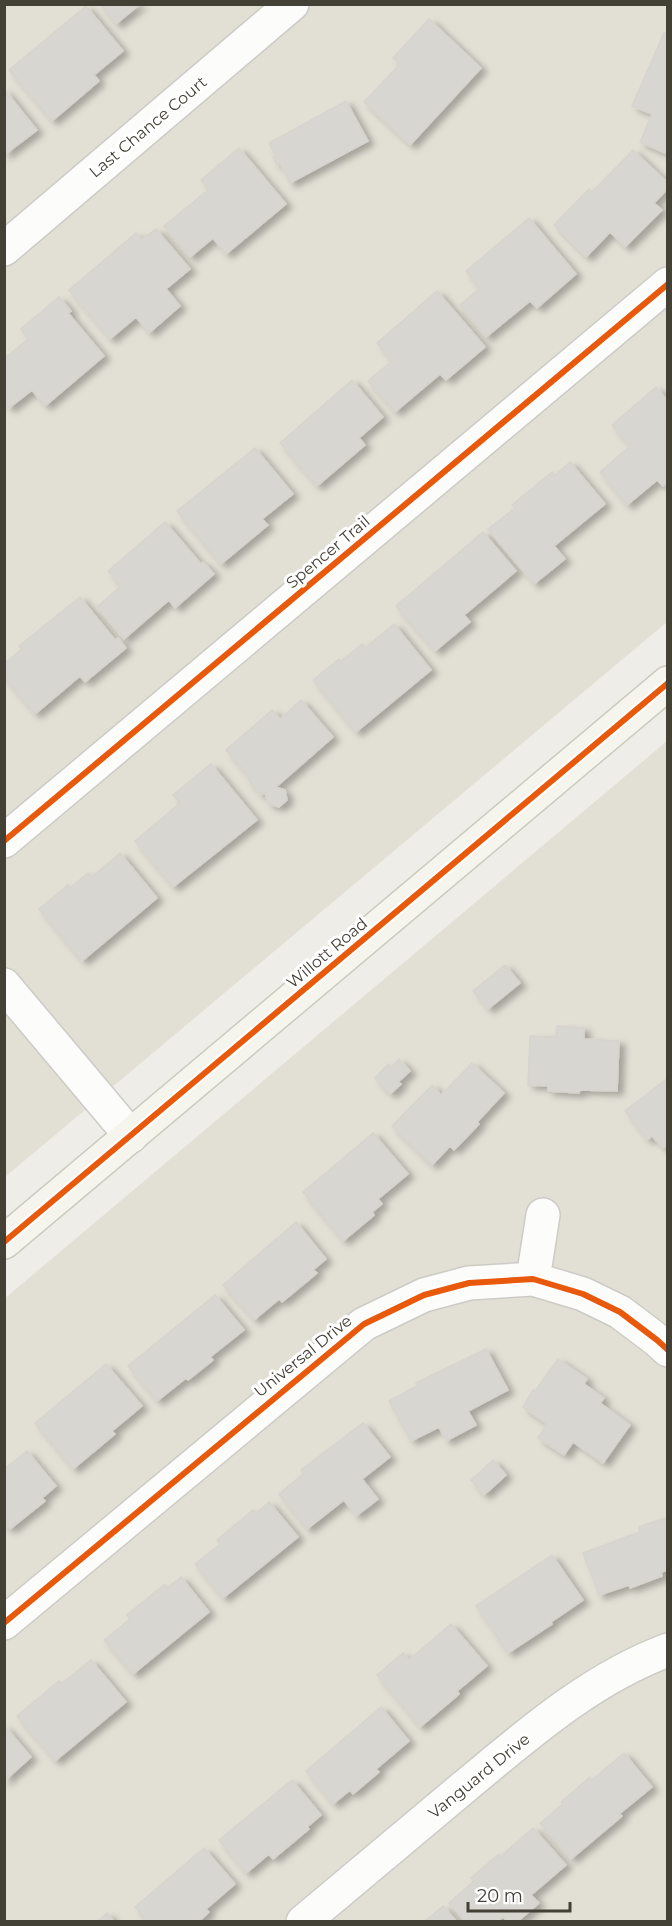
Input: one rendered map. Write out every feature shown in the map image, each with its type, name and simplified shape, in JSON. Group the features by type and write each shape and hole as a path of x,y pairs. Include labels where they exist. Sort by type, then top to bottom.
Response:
{"main road":[{"name":"Willott Road","path":"4,1242 668,683"}],"street":[{"name":"Last Chance Court","path":"4,249 292,4"},
{"name":"Spencer Trail","path":"4,840 668,284"},
{"path":"4,985 132,1136"},
{"path":"533,1279 543,1215"},
{"name":"Universal Drive","path":"4,1623 364,1324 424,1295 469,1283 533,1279 583,1294 620,1312 668,1350"},
{"name":"Vanguard Drive","path":"303,1922 516,1744 586,1691 668,1650"}],"shaded area":[{"path":"5,5 667,5 667,622 5,1177"},
{"path":"667,741 667,1921 5,1921 4,1299"}],"building":[{"path":"100,4 140,4 116,24"},
{"path":"86,6 123,51 94,75 99,81 52,121 9,70"},
{"path":"429,19 481,68 410,145 364,102 400,64 393,58"},
{"path":"664,33 668,34 668,154 640,142 652,114 632,106"},
{"path":"4,89 37,130 4,155"},
{"path":"346,101 368,141 290,183 280,163 277,165 273,157 276,156 269,143"},
{"path":"239,148 286,204 226,254 213,238 190,257 164,226 209,189 201,180"},
{"path":"633,150 668,183 668,188 654,203 662,210 625,247 610,232 586,257 554,225 589,189 592,192"},
{"path":"529,218 576,274 537,308 530,301 486,337 460,305 480,288 466,271"},
{"path":"156,229 190,269 166,289 180,306 149,333 136,317 110,339 69,290 136,233 141,240"},
{"path":"437,291 485,347 446,380 440,374 395,412 368,381 392,361 377,343"},
{"path":"59,297 71,311 68,313 104,356 45,406 32,390 9,408 4,403 4,359 28,339 21,329"},
{"path":"352,380 383,417 359,438 365,445 317,486 280,443"},
{"path":"656,387 668,401 668,482 663,486 657,480 627,505 600,472 630,446 612,425"},
{"path":"255,448 293,494 262,519 268,525 221,564 177,511"},
{"path":"570,462 605,504 554,546 565,559 534,584 488,529 515,508 512,505 552,472 555,475"},
{"path":"165,522 201,564 203,562 214,574 175,608 169,600 124,639 97,607 121,586 108,571"},
{"path":"483,532 516,571 464,615 470,622 435,651 396,606"},
{"path":"80,597 115,640 118,638 126,648 85,682 80,676 35,714 4,677 4,664 22,649 19,646"},
{"path":"394,624 431,670 356,732 313,680 362,644 365,648"},
{"path":"301,700 333,737 276,787 285,790 287,800 279,807 268,804 265,792 261,795 226,750 272,710 280,719"},
{"path":"211,764 257,820 173,887 135,841 180,803 173,795"},
{"path":"120,853 157,898 82,961 39,909 68,885 70,888 88,873 92,877"},
{"path":"505,965 520,983 488,1009 473,991"},
{"path":"557,1026 584,1028 584,1039 619,1041 617,1091 580,1090 579,1093 548,1091 548,1086 528,1085 530,1036 556,1037"},
{"path":"399,1059 410,1071 398,1082 401,1084 390,1094 375,1078 388,1064 391,1067"},
{"path":"472,1063 504,1093 454,1150 450,1146 432,1165 392,1126 432,1085 441,1095"},
{"path":"668,1078 668,1146 663,1148 652,1136 647,1140 625,1111"},
{"path":"373,1133 408,1174 378,1199 382,1204 372,1212 374,1215 343,1241 303,1192"},
{"path":"296,1222 326,1259 313,1270 317,1273 282,1302 279,1299 254,1320 223,1285"},
{"path":"215,1295 244,1330 210,1357 213,1360 157,1401 128,1366"},
{"path":"486,1349 508,1390 468,1411 476,1425 446,1441 439,1427 411,1441 389,1401 417,1386 416,1383"},
{"path":"558,1359 587,1379 584,1384 604,1398 600,1403 630,1425 603,1463 573,1442 564,1455 538,1438 547,1424 523,1407 533,1390 535,1391"},
{"path":"106,1364 142,1406 112,1431 115,1434 73,1469 35,1423"},
{"path":"363,1423 390,1457 362,1479 378,1499 356,1516 344,1500 307,1529 279,1494 303,1474 301,1470"},
{"path":"27,1451 56,1486 42,1498 45,1501 10,1529 7,1525 4,1527 4,1469"},
{"path":"493,1460 506,1475 484,1495 471,1480"},
{"path":"269,1502 298,1537 223,1598 195,1564 220,1544 217,1540 253,1510 256,1513"},
{"path":"668,1517 668,1570 661,1572 662,1576 630,1588 629,1585 599,1595 583,1553 640,1532 639,1527"},
{"path":"552,1555 583,1600 508,1653 476,1606"},
{"path":"181,1577 209,1612 133,1674 104,1640 130,1619 127,1615 164,1585 167,1588"},
{"path":"451,1624 487,1666 457,1691 459,1694 420,1727 377,1675 403,1653 409,1660"},
{"path":"91,1660 126,1702 55,1761 17,1716 59,1681 61,1684"},
{"path":"381,1707 409,1741 376,1769 379,1772 353,1794 350,1790 333,1804 306,1771"},
{"path":"4,1725 31,1757 4,1781"},
{"path":"624,1753 652,1787 571,1859 540,1823 590,1777 592,1780"},
{"path":"292,1780 321,1815 307,1827 309,1829 273,1859 269,1854 246,1873 219,1840"},
{"path":"533,1828 566,1865 531,1895 539,1903 517,1922 508,1922 503,1917 497,1922 466,1922 449,1903 474,1881 471,1878 499,1854 500,1857"},
{"path":"204,1848 235,1884 206,1909 209,1912 198,1922 148,1922 135,1907"},
{"path":"443,1906 457,1922 424,1922"},
{"path":"107,1913 114,1922 97,1922"}],"cycle path":[{"path":"4,841 668,284"},
{"path":"4,1242 668,683"},
{"path":"4,1623 364,1324 424,1295 469,1283 533,1279 583,1294 620,1312 668,1350"}]}
